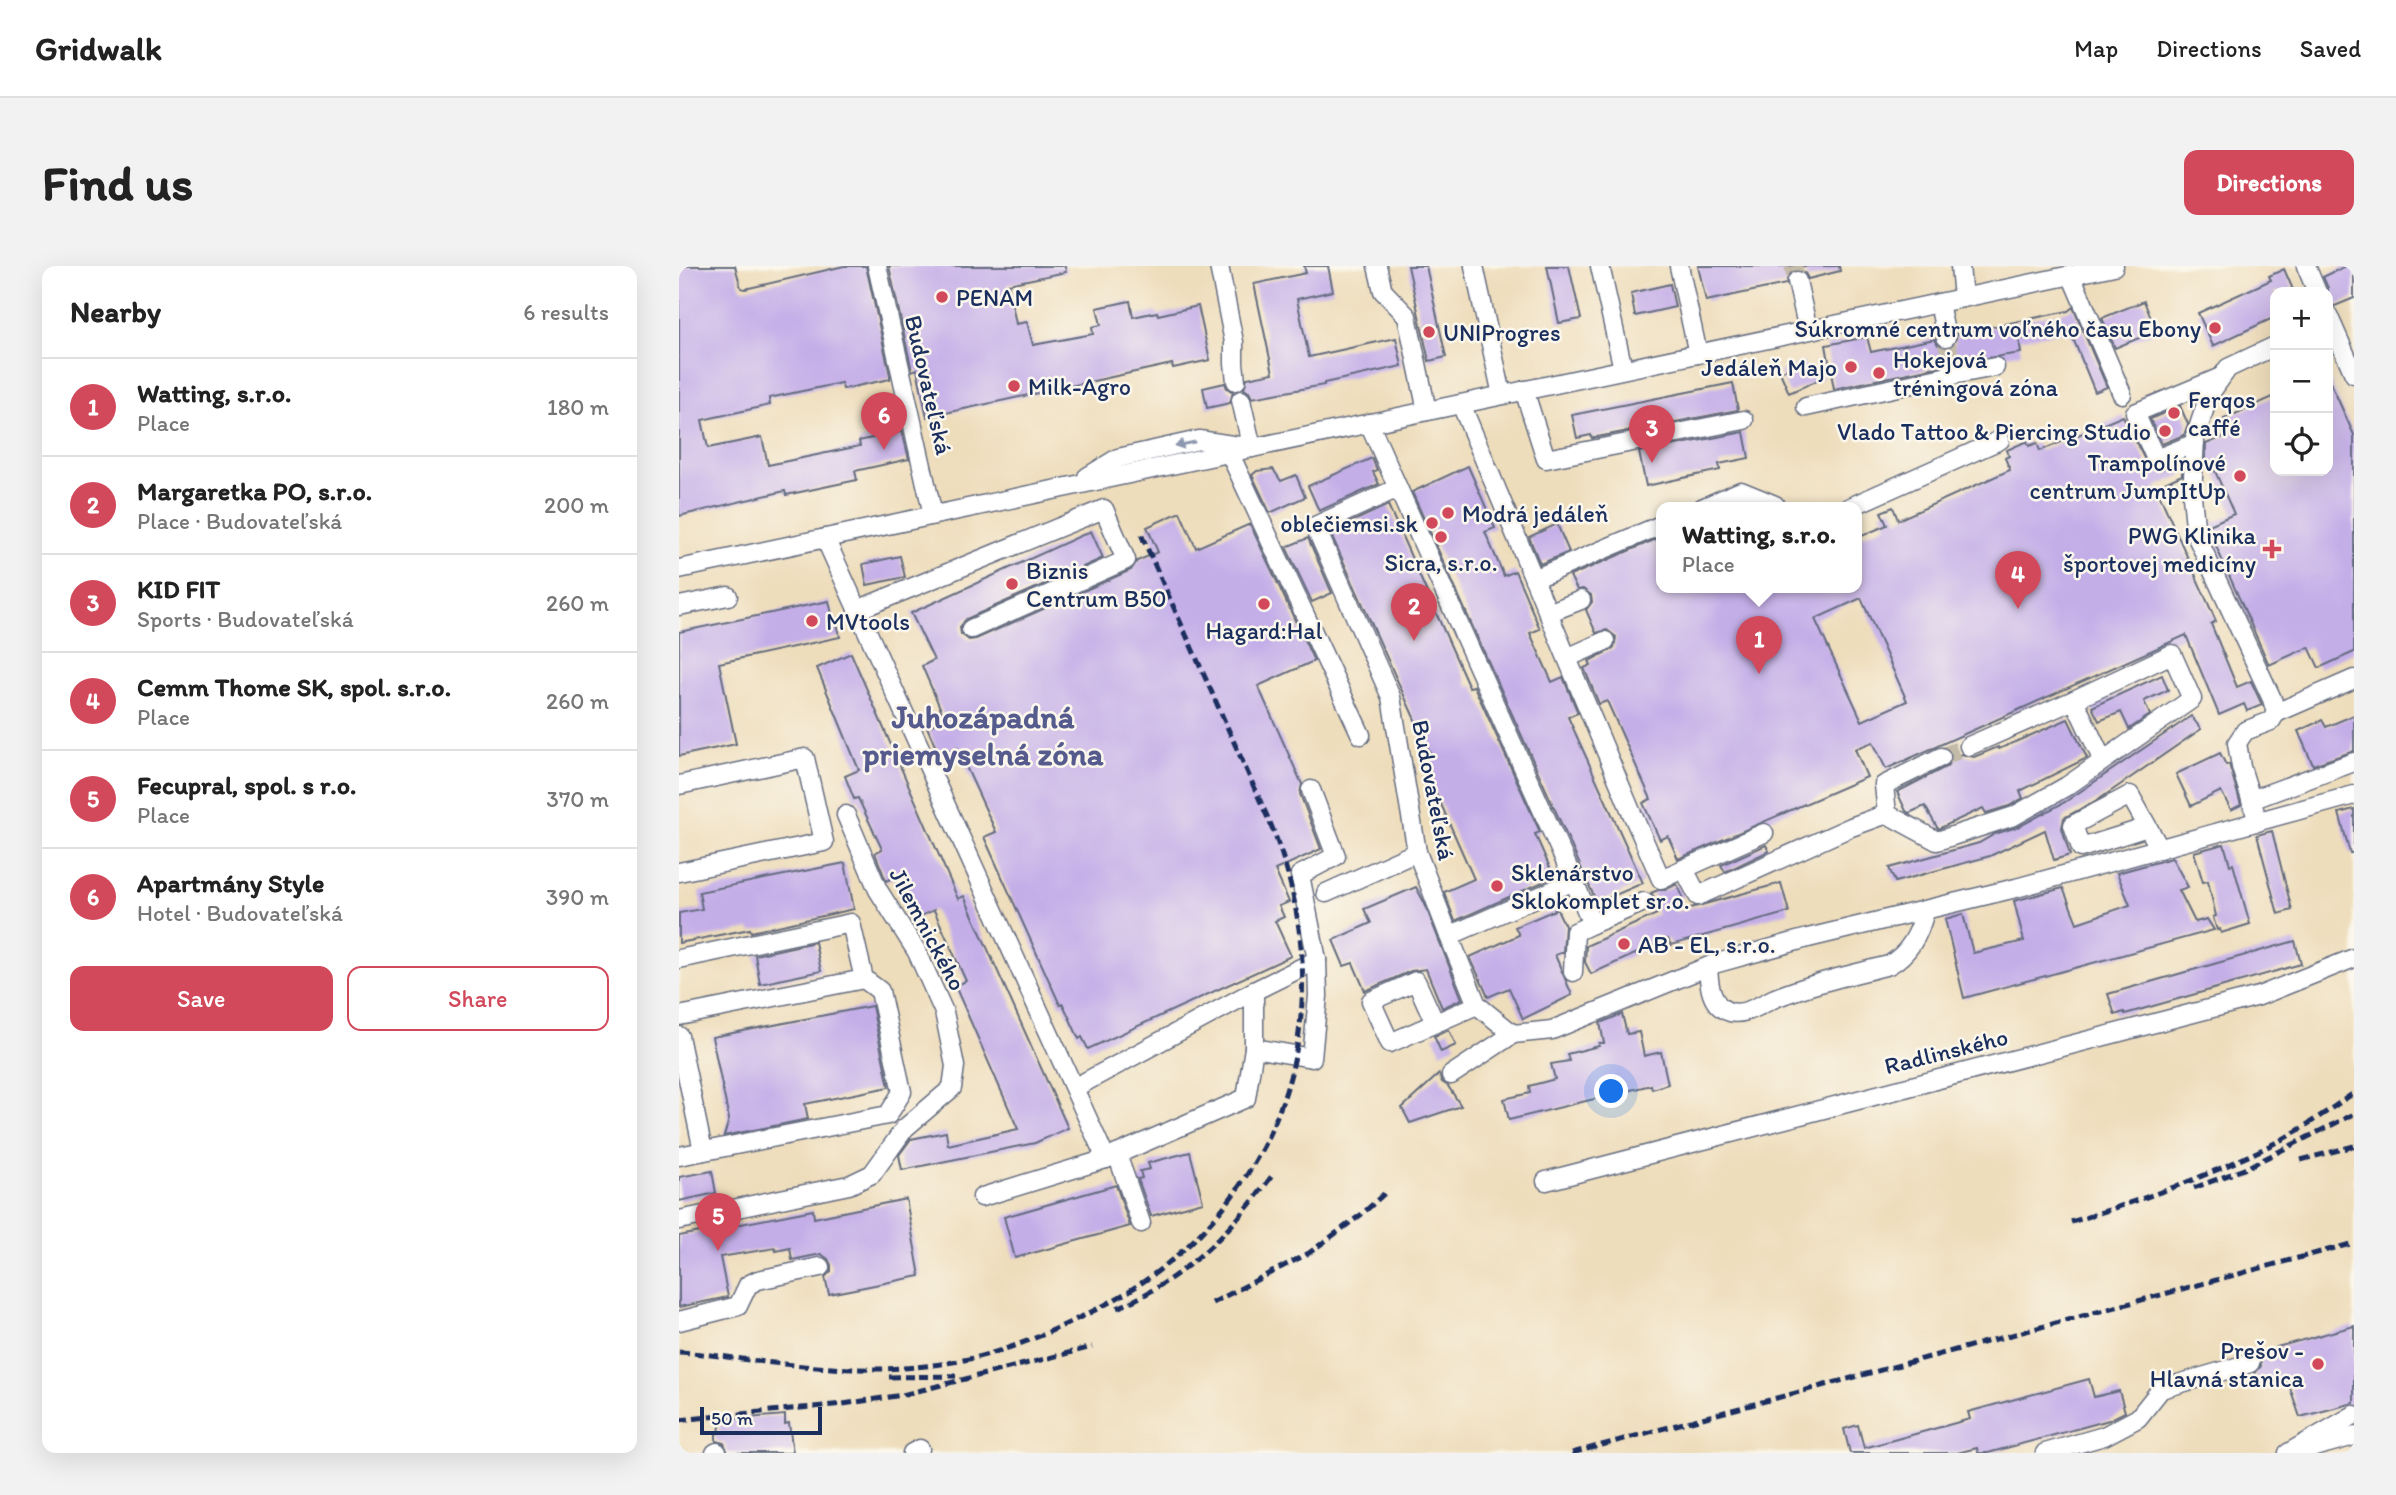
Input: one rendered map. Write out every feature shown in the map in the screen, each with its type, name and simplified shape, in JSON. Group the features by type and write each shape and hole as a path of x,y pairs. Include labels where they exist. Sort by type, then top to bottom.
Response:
{"street":[{"name":"Budovateľská","path":"877,266 933,515"},
{"path":"1219,266 1234,342 1237,381"},
{"path":"1377,266 1383,291 1407,316 1427,411"},
{"path":"1473,266 1501,395"},
{"path":"1601,266 1623,369"},
{"path":"1679,266 1699,354"},
{"path":"1946,337 1949,302 1961,266"},
{"path":"679,569 1949,302 2059,273 2114,266"},
{"path":"2306,266 2316,287"},
{"path":"2059,273 2122,394"},
{"path":"1797,281 1816,329"},
{"path":"2333,330 2354,374"},
{"path":"2270,348 2228,368 2209,395 2195,443 2192,496 2196,535 2276,713"},
{"path":"1806,407 1952,372 1995,367"},
{"path":"2195,443 2156,459 2135,413 2221,377"},
{"path":"1524,390 1546,459 1744,420"},
{"path":"1241,400 1252,447"},
{"path":"1461,404 1661,879 1764,833"},
{"path":"1369,423 1593,924"},
{"path":"1073,485 1118,458 1199,440 1252,447"},
{"path":"1860,502 2000,440"},
{"path":"1230,452 1360,735"},
{"name":"Budovateľská","path":"1398,488 1315,526 1391,697 1416,852 1477,1004"},
{"path":"1716,502 1741,491 1768,502"},
{"path":"857,610 1104,509 1126,560 971,629"},
{"path":"1534,579 1656,527"},
{"path":"825,538 1074,1088 1112,1157 1141,1223"},
{"path":"679,606 728,596"},
{"path":"1548,613 1581,600"},
{"path":"1567,658 1605,641"},
{"path":"1684,869 1698,896 1851,827 1887,814 1937,841 2014,816 2067,786 2192,699 2172,654 1969,746"},
{"path":"2258,822 2241,767 2237,743 2245,731 2271,721 2276,713 2354,679"},
{"path":"2074,700 2103,761"},
{"path":"1887,814 1884,785 1941,757"},
{"path":"679,785 805,758 824,842 679,873"},
{"path":"2251,800 2354,762"},
{"path":"1254,1048 1312,1058 1318,996 1317,960 1300,875 1336,856 1311,790"},
{"path":"1451,1075 1513,1034 1552,1030 1708,967 1808,938 2016,888 2354,795"},
{"name":"Jilemnického","path":"679,1220 849,1185 860,1180 872,1174 905,1128 952,1088 955,1066 944,1012 917,952 877,890 846,815"},
{"path":"2148,827 2160,849"},
{"path":"1326,893 1416,852"},
{"path":"1450,936 1574,881"},
{"path":"1573,971 1575,932 1644,901"},
{"path":"1708,967 1712,997 1723,1009 1732,1013 1746,1011 1794,990 1889,965 1901,959 1916,937 1925,910"},
{"path":"679,958 851,923 864,979 880,991 902,1092 888,1115 679,1156"},
{"name":"Radlinského","path":"1546,1181 2259,996 2354,958"},
{"path":"1074,1088 1317,960"},
{"path":"679,1016 864,979"},
{"path":"982,1196 1112,1157 1246,1098 1254,1048 1254,991"},
{"path":"1434,1023 1477,1004 1513,1034"},
{"path":"679,1036 703,1151"},
{"path":"679,1321 738,1306 748,1284 758,1280 820,1267"},
{"path":"2045,1453 2104,1436 2138,1418 2161,1388 2250,1363"},
{"path":"2290,1453 2354,1415"},
{"path":"2290,1453 2315,1450 2354,1436"}],"building":[{"path":"679,266 735,266 741,288 745,289 844,266 866,266 890,375 890,379 843,389 841,383 769,398 770,405 702,420 708,448 762,437 768,465 860,446 859,441 902,431 909,459 855,471 857,480 786,495 785,491 679,516"},
{"path":"889,266 1065,266 1066,272 1008,284 1016,324 1027,322 1033,345 1093,334 1092,327 1101,325 1097,308 1130,301 1133,317 1157,312 1158,315 1198,306 1210,360 1173,368 1172,364 927,417 917,369 912,371"},
{"path":"1304,266 1328,266 1333,291 1297,299 1309,357 1396,338 1402,366 1324,385 1252,398 1244,389 1247,378 1273,373 1254,284 1306,273"},
{"path":"1408,266 1426,266 1446,357 1429,361"},
{"path":"1547,266 1569,266 1581,319 1559,323"},
{"path":"1698,266 1839,266 1840,271 1808,279 1805,273 1795,270 1789,273 1786,284 1706,301"},
{"path":"2346,266 2354,266 2354,298 2333,305 2333,287 2328,287 2323,277"},
{"path":"2284,269 2292,287 2270,287 2270,319 2213,346 2198,313 2271,280 2269,276"},
{"path":"1670,284 1675,307 1635,316 1631,293"},
{"path":"2144,301 2156,331 2115,348 2102,318"},
{"path":"2073,307 2107,387 2095,392 2070,331 2019,339 2021,353 1961,362 1950,357 1944,360 1941,366 1834,389 1826,345 1867,337 1871,352 1935,339 1938,345 1948,348 1954,345 1957,334 2068,311"},
{"path":"1803,362 1808,373 1819,369 1823,378 1789,393 1780,372"},
{"path":"1225,383 1233,392 1230,403 1207,408 1203,388"},
{"path":"1733,383 1738,410 1592,438 1591,435 1577,438 1572,415"},
{"path":"2333,388 2354,435 2354,652 2319,668 2309,647 2269,665 2207,526 2234,514 2211,462 2205,465 2206,444 2231,434 2224,419 2270,398 2270,476 2333,476"},
{"path":"2180,406 2188,424 2184,435 2162,444 2150,419"},
{"path":"2123,416 2149,468 2160,470 2182,460 2182,475 2156,487 2216,621 2211,624 2237,687 2251,681 2262,705 2247,711 2244,704 2219,715 2186,635 1886,769 1873,742 1855,749 1867,777 1678,859 1668,836 1660,840 1643,803 1651,799 1607,701 1599,704 1584,668 1591,665 1589,661 1614,648 1616,637 1607,630 1596,633 1586,610 1592,602 1591,595 1583,589 1577,590 1570,576 1656,539 1656,593 1862,593 1862,536 1887,525 1881,512 1893,507 1898,520 2010,470 2005,458 2009,456 2007,450 2027,441 2029,446 2037,443 2040,451","holes":["1861,598 1907,701 1862,721 1815,619"]},
{"path":"1744,432 1749,458 1719,464 1720,470 1646,486 1639,452"},
{"path":"1372,458 1377,470 1373,472 1379,484 1319,511 1308,486"},
{"path":"1468,466 1495,528 1485,532 1504,576 1515,571 1540,629 1530,633 1552,682 1563,677 1578,713 1568,717 1643,883 1597,903 1412,492"},
{"path":"1273,469 1281,481 1296,475 1305,497 1270,513 1252,475 1257,471"},
{"path":"1388,505 1469,687 1474,686 1540,832 1535,834 1554,877 1455,921 1444,892 1474,879 1421,759 1431,755 1330,532"},
{"path":"1180,512 1196,548 1250,524 1314,661 1258,686 1302,784 1300,794 1321,849 1275,870 1289,902 1279,906 1284,917 1275,921 1291,956 1088,1049 1082,1037 1079,1039 1063,1004 1060,1005 984,837 996,832 957,747 939,755 927,727 945,719 922,666 934,660 911,613 1091,531 1103,558 966,619 960,627 961,634 969,640 976,639 1131,570 1137,561 1158,552 1147,527"},
{"path":"1557,524 1569,552 1540,564 1529,537"},
{"path":"1308,538 1332,593 1312,602 1286,547"},
{"path":"900,556 905,577 867,585 863,564"},
{"path":"829,601 840,637 719,663 736,744 679,756 679,632"},
{"path":"851,653 958,899 964,896 1068,1128 1035,1143 902,1170 899,1155 911,1139 946,1132 948,1145 1018,1129 955,986 966,981 934,910 914,919 895,877 886,881 875,853 882,849 858,798 854,799 845,776 859,770 817,668"},
{"path":"2162,675 2168,690 2144,701 2150,715 2129,729 2121,712 2099,721 2092,707"},
{"path":"2354,715 2354,751 2313,765 2298,731 2322,720 2326,727"},
{"path":"2191,716 2201,729 2101,798 2064,818 2062,828 2070,855 2054,860 2045,830 1990,856 1895,882 1889,868 1979,843 1995,834 2020,826 2065,802"},
{"path":"2068,719 2087,758 2020,791 2023,798 2009,806 1986,813 1983,808 1938,829 1925,806 1909,813 1906,811 1897,792 1946,767 1961,754 1974,757 1998,747 1999,749"},
{"path":"2220,753 2226,765 2229,764 2241,805 2231,810 2221,791 2191,806 2176,774"},
{"path":"2354,809 2354,853 2350,853 2339,813"},
{"path":"2272,831 2292,910 2278,914 2257,835"},
{"path":"2224,844 2230,865 2233,864 2250,924 2221,933 2220,929 2217,930 2213,917 2216,916 2208,881 2203,882 2194,852"},
{"path":"1766,845 1769,851 1725,872 1721,865"},
{"path":"2172,858 2188,887 2179,890 2195,922 2207,919 2214,930 1964,998 1945,919 1963,914 1973,953 2024,941 2014,901 2063,888 2077,923 2130,905 2117,873"},
{"path":"845,863 854,909 751,932 750,929 679,943 679,913 702,909 699,892"},
{"path":"1781,883 1789,912 1671,945 1668,939 1591,974 1585,962 1586,946 1657,914 1654,907 1655,898 1651,893 1658,890 1665,890 1677,884 1683,897 1672,901 1676,912"},
{"path":"1416,887 1462,999 1442,1008 1426,969 1411,971 1365,991 1353,963 1344,966 1333,940 1371,923 1364,909"},
{"path":"1557,909 1565,926 1563,952 1555,955 1572,995 1523,1019 1509,988 1488,997 1470,957 1519,935 1515,927"},
{"path":"2295,941 2301,964 2115,1015 2108,994"},
{"path":"815,942 821,971 760,984 755,955"},
{"path":"872,1006 889,1087 805,1104 808,1119 724,1136 729,1119 712,1037"},
{"path":"1622,1014 1627,1034 1639,1032 1644,1056 1661,1052 1668,1084 1652,1089 1651,1085 1509,1120 1504,1099 1530,1093 1529,1086 1555,1079 1551,1064 1569,1061 1567,1054 1604,1043 1600,1023"},
{"path":"1449,1030 1456,1045 1441,1052 1434,1036"},
{"path":"1439,1074 1461,1106 1410,1123 1402,1108"},
{"path":"1190,1152 1203,1202 1151,1216 1138,1179 1142,1178 1140,1171 1150,1169 1148,1163"},
{"path":"712,1171 716,1193 679,1201 679,1177"},
{"path":"1116,1185 1130,1226 1015,1258 1004,1217"},
{"path":"906,1199 920,1276 829,1294 825,1277 831,1271 828,1259 821,1254 792,1260 790,1248 776,1251 775,1248 720,1257 728,1297 679,1307 679,1236 813,1210 814,1218"},
{"name":"Prešov - Hlavná stanica","path":"2354,1326 2354,1403 2300,1417 2286,1376 2258,1384 2255,1373 2261,1366 2260,1358 2279,1352 2277,1347"},
{"path":"2089,1379 2094,1397 2119,1391 2125,1412 2109,1420 1988,1453 1978,1453 1977,1448 1957,1453 1850,1453 1844,1429 1858,1425 1864,1448 1970,1419 1968,1412"},
{"path":"785,1415 785,1424 789,1423 793,1453 728,1453 724,1443 716,1441 721,1420"}],"tunnel":[{"path":"1793,266 1797,281"},
{"path":"1946,337 1952,368"},
{"path":"1941,757 1969,746"}],"railway":[{"path":"679,1352 771,1363 865,1369 927,1366 999,1351 1092,1312 1153,1275 1209,1224 1247,1175 1275,1122 1293,1065 1302,1006 1301,946 1291,885 1271,825 1141,534"},
{"path":"2071,1222 2230,1164 2291,1135 2354,1093"},
{"path":"2194,1188 2244,1169 2354,1114"},
{"path":"2301,1160 2354,1146"},
{"path":"1117,1308 1163,1283 1205,1251 1242,1214 1274,1173"},
{"path":"1212,1303 1309,1253 1362,1214 1386,1192"},
{"path":"1572,1453 2354,1243"},
{"path":"679,1420 843,1404 902,1395 1092,1347"},
{"path":"889,1377 956,1376"}],"place":[{"name":"PENAM","path":"942,297"},
{"name":"Súkromné centrum voľného času Ebony","path":"2215,328"},
{"name":"UNIProgres","path":"1429,332"},
{"name":"Jedáleň Majo","path":"1851,367"},
{"name":"Hokejová tréningová zóna","path":"1879,373"},
{"name":"Milk-Agro","path":"1014,386"},
{"name":"Ferqos caffé","path":"2174,413"},
{"name":"Vlado Tattoo & Piercing Studio","path":"2165,431"},
{"name":"Apartmány Style","path":"884,450"},
{"name":"KID FIT","path":"1652,463"},
{"name":"Trampolínové centrum JumpItUp","path":"2240,476"},
{"name":"Modrá jedáleň","path":"1448,513"},
{"name":"oblečiemsi.sk","path":"1432,523"},
{"name":"Sicra, s.r.o.","path":"1441,537"},
{"name":"PWG Klinika športovej medicíny","path":"2272,549"},
{"name":"Biznis Centrum B50","path":"1012,584"},
{"name":"Hagard:Hal","path":"1264,604"},
{"name":"Cemm Thome SK, spol. s.r.o.","path":"2018,609"},
{"name":"MVtools","path":"812,621"},
{"name":"Margaretka PO, s.r.o.","path":"1414,641"},
{"name":"Watting, s.r.o.","path":"1759,674"},
{"name":"Sklenárstvo Sklokomplet sr.o.","path":"1497,886"},
{"name":"AB - EL, s.r.o.","path":"1624,944"},
{"name":"Fecupral, spol. s r.o.","path":"718,1251"},
{"name":"Prešov - Hlavná stanica","path":"2318,1364"}],"district":[{"name":"Juhozápadná priemyselná zóna","path":"983,736"}]}
